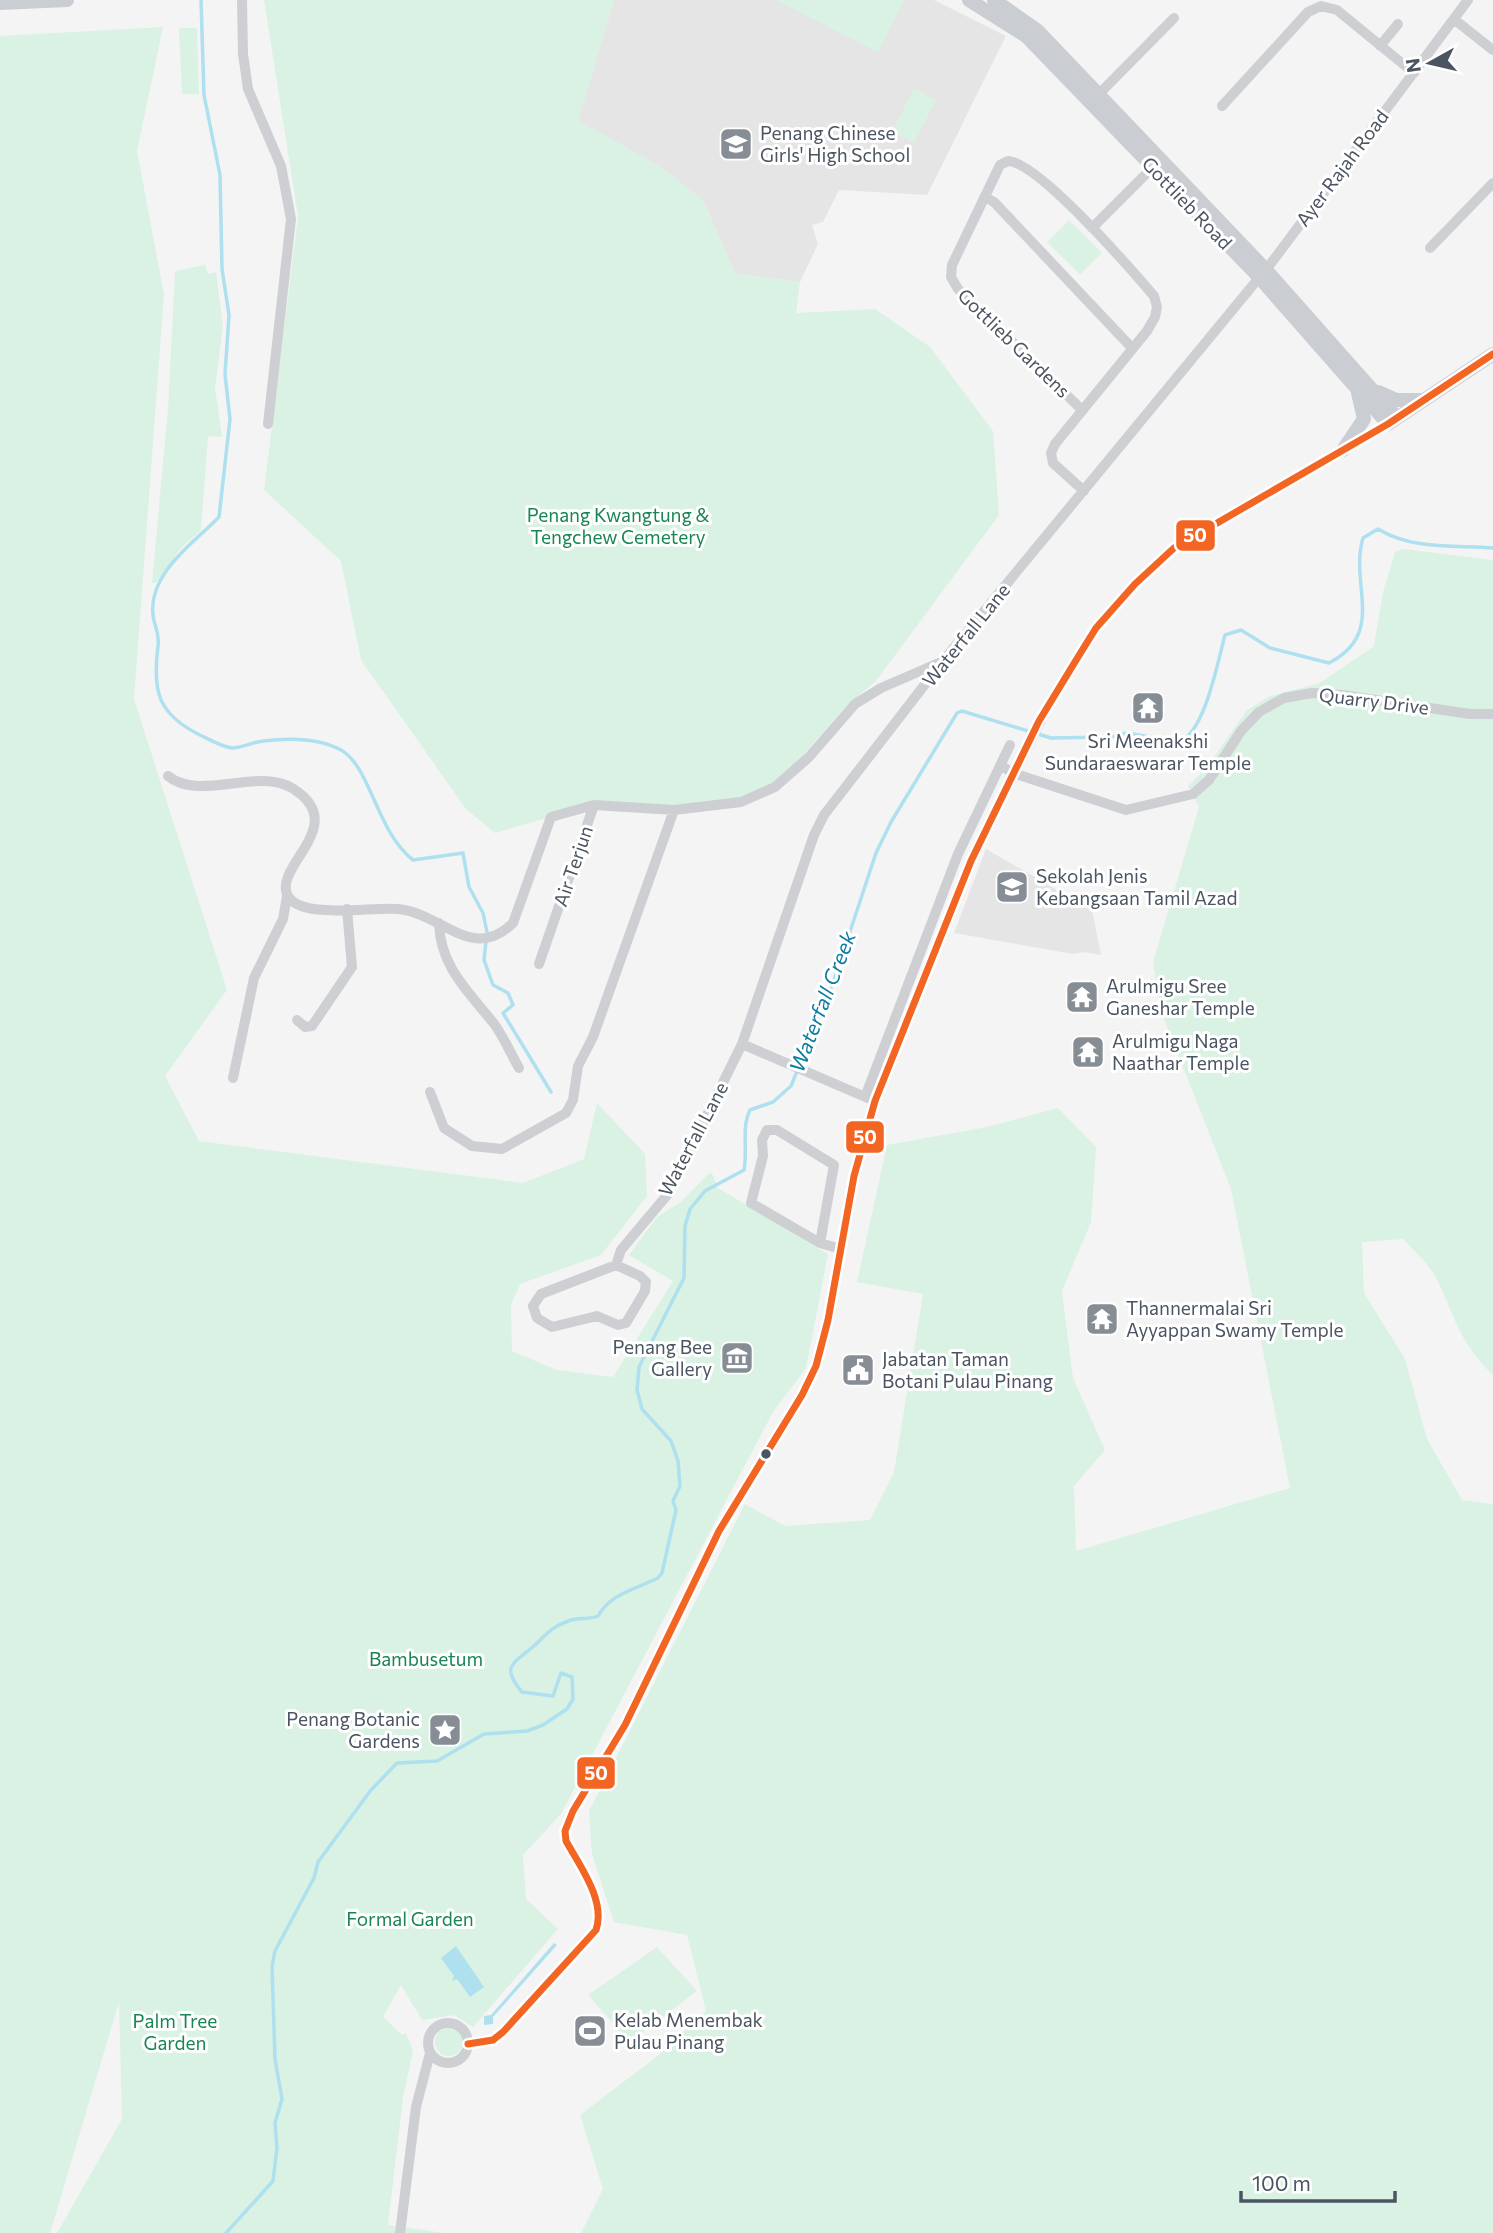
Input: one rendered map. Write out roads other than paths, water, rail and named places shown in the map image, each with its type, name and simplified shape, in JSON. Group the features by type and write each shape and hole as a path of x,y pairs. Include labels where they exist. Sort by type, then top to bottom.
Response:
{"main road":[{"path":"0,4 67,0"},
{"name":"Gottlieb Road","path":"969,0 1026,36 1157,164 1373,391 1393,421"},
{"name":"Gottlieb Road","path":"994,0 1038,31 1157,164"},
{"name":"Gottlieb Road","path":"1262,273 1354,385 1393,421"},
{"path":"1393,421 1493,354"},
{"path":"1343,450 1364,418 1363,404 1354,385"},
{"path":"1373,391 1396,400 1427,400"}],"street":[{"path":"242,0 243,54 248,89 281,166 291,219 268,424"},
{"name":"Ayer Rajah Road","path":"1262,273 1468,0"},
{"path":"1222,106 1314,8 1329,6 1337,10 1414,73"},
{"path":"1098,95 1174,18"},
{"path":"1454,20 1493,50"},
{"path":"1380,46 1398,24"},
{"name":"Gottlieb Gardens","path":"1082,410 954,284 952,265 1000,165 1016,161 1028,168 1092,228 1154,296 1157,306 1155,317 1051,453 1058,471 1084,491"},
{"path":"1092,228 1157,164"},
{"path":"1430,248 1493,183"},
{"path":"985,197 994,202 1132,348"},
{"name":"Waterfall Lane","path":"616,1265 621,1250 668,1194 742,1044 814,835 824,816 943,661 1262,273"},
{"path":"870,1099 971,861 1039,721 1096,628 1174,548 1393,421"},
{"name":"Air Terjun","path":"539,964 594,805 674,810 741,802 775,787 809,757 855,704 881,688 943,661"},
{"name":"Quarry Drive","path":"1000,765 1013,774 1126,810 1193,794 1209,780 1241,732 1259,712 1284,698 1312,693 1342,695 1470,714 1493,714"},
{"path":"468,2044 493,2040 503,2032 596,1930 599,1915 592,1891 566,1841 565,1831 573,1811 625,1725 719,1531 802,1395 825,1335 870,1099 958,854 1010,745"},
{"path":"168,776 180,783 195,784 273,781 289,786 304,797 313,815 312,835 305,852 288,870 283,919 254,978 233,1078"},
{"path":"283,919 300,908 379,907 414,910 461,935 484,939 502,934 513,923 551,817 594,805"},
{"path":"430,1092 444,1128 472,1146 502,1149 566,1113 573,1100 578,1066 593,1037 674,810"},
{"path":"287,895 300,908"},
{"path":"297,1020 305,1027 312,1026 352,967 347,909"},
{"path":"439,923 440,939 447,962 469,997 496,1026 519,1068"},
{"path":"742,1044 870,1099"},
{"path":"820,1243 835,1167 778,1130 766,1130 762,1140 763,1156 752,1206 820,1243 841,1249"},
{"path":"616,1265 640,1276 646,1282 645,1291 626,1323 618,1325 597,1316 552,1327 537,1318 533,1306 541,1294 616,1265"},
{"path":"400,2233 416,2106 430,2053 429,2033 440,2024 460,2026 465,2031 468,2044 464,2056 453,2063 440,2062 430,2053"}],"water":[{"path":"554,1943 557,1945 493,2017 493,2024 484,2025 484,2016 491,2015"},
{"path":"456,1946 484,1987 470,1997 457,1979 452,1981 454,1976 441,1958"}],"waterway":[{"path":"201,0 204,95 220,175 222,269 229,315 225,374 230,419 219,517 165,572 153,600 153,615 158,633 156,677 161,700 176,720 187,728 228,747 293,739 323,743 341,750 360,770 390,833 413,860 463,853 469,887 483,913 487,932 484,960 493,985 508,993 513,1005 503,1013 551,1092"},
{"name":"Waterfall Creek","path":"226,2233 273,2181 277,2148 275,2123 282,2099 275,2059 272,1966 275,1951 314,1878 318,1862 371,1790 397,1763 437,1761 484,1734 527,1731 543,1725 567,1709 573,1699 572,1677 561,1673 553,1696 522,1692 512,1676 512,1665 555,1628 571,1620 598,1616 603,1608 617,1597 658,1578 662,1573 676,1510 673,1501 680,1486 678,1461 671,1441 642,1409 637,1390 639,1367 684,1278 685,1226 690,1209 705,1191 744,1170 746,1124 750,1110 773,1102 791,1086 834,980 876,853 891,822 957,713 962,711 1051,738 1111,737 1127,733 1179,742 1188,736 1203,711 1225,635 1241,630 1270,648 1329,663 1347,651 1357,637 1362,623 1360,556 1363,538 1378,529 1391,536 1419,543 1493,548"}],"place":[{"name":"Penang Chinese Girls' High School","path":"736,144"},
{"name":"Sri Meenakshi Sundaraeswarar Temple","path":"1148,708"},
{"name":"Sekolah Jenis Kebangsaan Tamil Azad","path":"1012,887"},
{"name":"Arulmigu Sree Ganeshar Temple","path":"1082,997"},
{"name":"Arulmigu Naga Naathar Temple","path":"1088,1052"},
{"name":"Thannermalai Sri Ayyappan Swamy Temple","path":"1102,1319"},
{"name":"Penang Bee Gallery","path":"737,1358"},
{"name":"Jabatan Taman Botani Pulau Pinang","path":"858,1370"},
{"name":"Penang Botanic Gardens","path":"445,1730"},
{"name":"Kelab Menembak Pulau Pinang","path":"590,2031"}],"park label":[{"name":"Penang Kwangtung & Tengchew Cemetery","path":"618,526"},
{"name":"Bambusetum","path":"426,1659"},
{"name":"Formal Garden","path":"410,1919"},
{"name":"Palm Tree Garden","path":"175,2032"}]}
